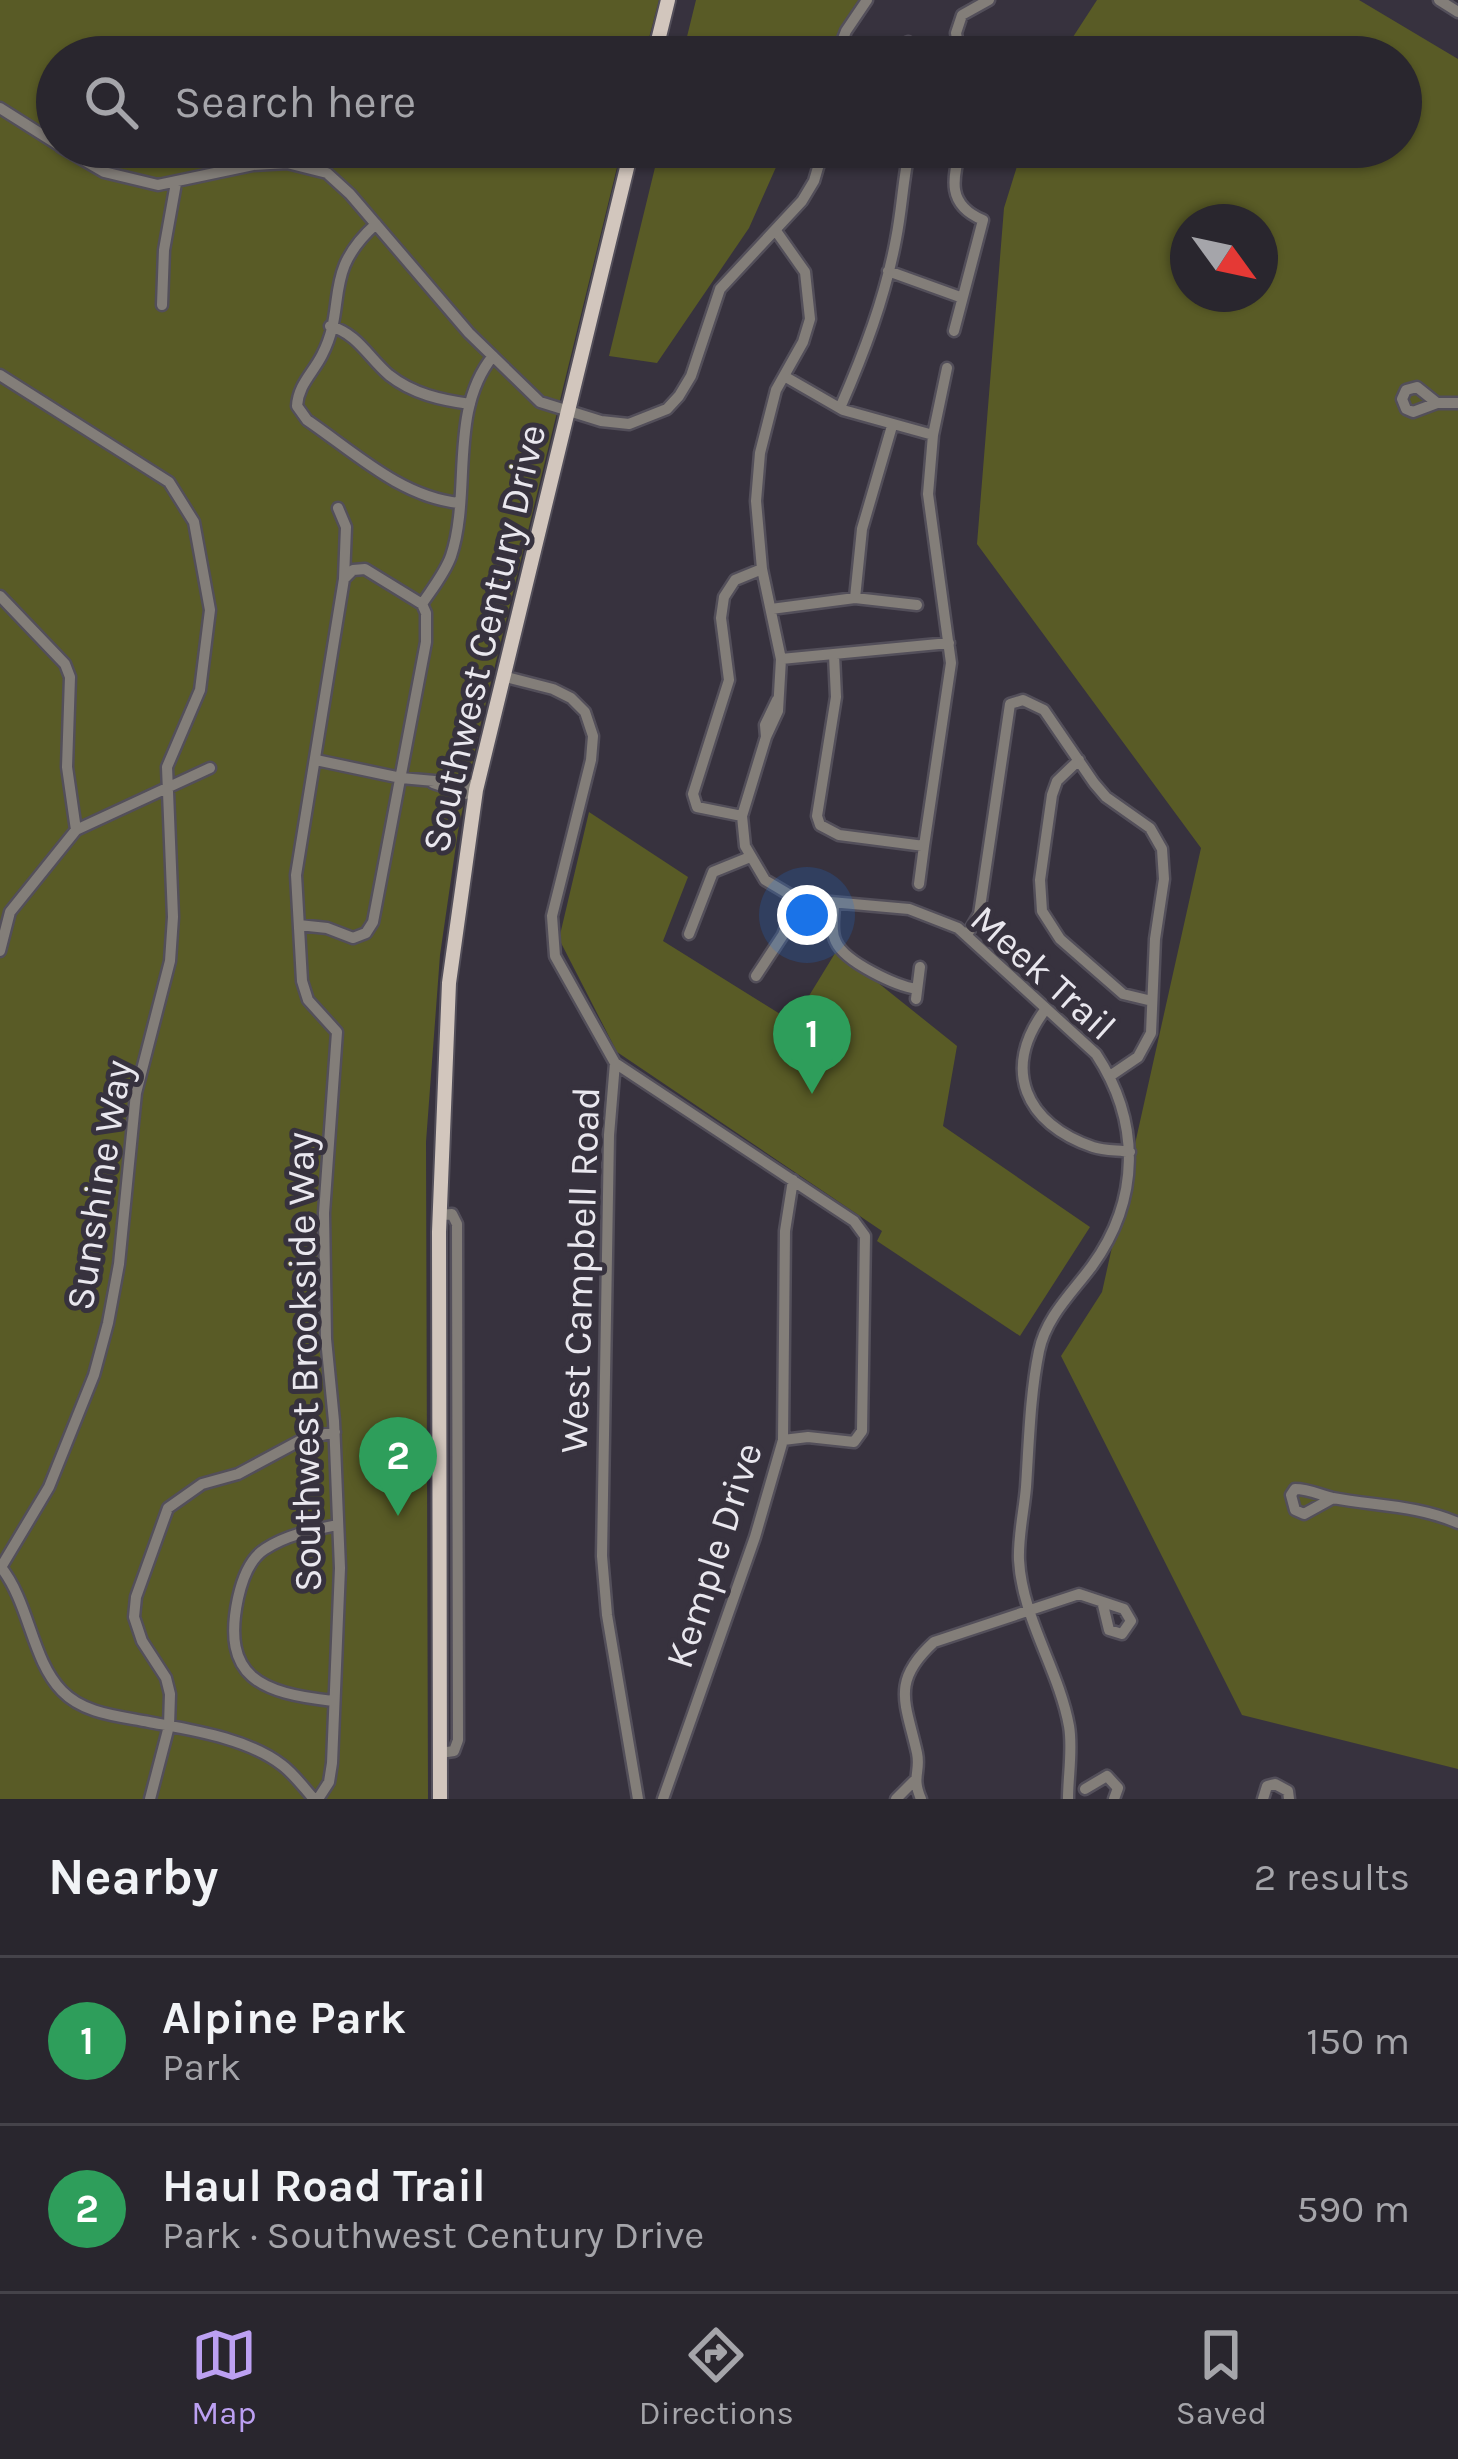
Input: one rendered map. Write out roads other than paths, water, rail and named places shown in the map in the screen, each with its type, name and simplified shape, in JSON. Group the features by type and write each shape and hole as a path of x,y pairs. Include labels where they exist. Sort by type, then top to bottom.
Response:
{"main road":[{"path":"659,36 668,0"},
{"name":"Southwest Century Drive","path":"440,1799 439,1215 449,983 476,790 627,168"}],"street":[{"path":"844,36 867,0"},
{"path":"957,36 962,15 988,0"},
{"path":"1439,0 1458,12"},
{"path":"0,108 36,131"},
{"path":"97,168 138,182 176,183 244,168"},
{"path":"314,168 340,183 493,356 540,402 629,424 668,409 692,376 720,289 776,231 814,182 818,168"},
{"path":"840,408 866,351 888,271 906,168"},
{"path":"954,331 983,220 964,210 953,193 955,168"},
{"path":"162,305 164,250 176,183"},
{"path":"376,224 346,259 324,353 297,396 301,414 421,496 459,503"},
{"path":"756,976 783,934 797,899 766,880 741,833 765,725 777,700 781,659 762,569 756,501 760,453 768,412 810,320 810,295 799,262 776,231"},
{"path":"888,271 960,297"},
{"path":"330,326 360,342 387,373 410,388 470,404"},
{"path":"422,604 452,555 470,404 479,375 493,356"},
{"path":"920,884 951,663 928,494 933,435 947,368"},
{"name":"Sunshine Way","path":"0,375 169,482 194,522 210,610 200,690 172,748 165,789 173,917 170,962 130,1127 119,1264 108,1323 78,1421 49,1487 0,1567"},
{"path":"784,376 840,408 933,435"},
{"path":"1437,403 1458,404"},
{"path":"855,598 862,529 892,426"},
{"name":"Southwest Brookside Way","path":"316,1799 328,1782 332,1763 340,1568 326,1339 324,1213 337,1032 308,1000 302,981 298,856 344,579 346,527 338,508"},
{"path":"298,925 327,928 353,938 370,928 426,643 422,604 365,568 353,570 344,579"},
{"path":"742,816 703,811 693,794 728,680 721,618 724,597 735,580 762,569"},
{"path":"0,596 65,664 70,677 66,749 76,830"},
{"path":"772,609 855,598 917,605"},
{"path":"781,659 950,643"},
{"path":"834,655 836,697 817,816 820,825 839,835 924,846"},
{"name":"West Campbell Road","path":"502,676 572,698 591,722 591,760 557,885 552,938 565,978 615,1063 602,1556 607,1616 638,1799"},
{"path":"967,935 979,914 1010,704 1035,703 1106,797 1150,828 1162,849 1164,879 1151,1033 1138,1057 1110,1076"},
{"path":"316,760 433,783 465,794 476,790"},
{"path":"1079,760 1057,781 1052,795 1040,880 1042,911 1060,938 1123,994 1151,1001"},
{"path":"0,951 2,927 10,912 76,830 210,768"},
{"path":"689,934 713,872 750,857"},
{"name":"Meek Trail","path":"797,899 909,909 938,918 967,935 1073,1031 1110,1076 1123,1105 1129,1182 1112,1237 1054,1314 1041,1343 1019,1559 1070,1727 1068,1794"},
{"path":"834,904 832,928 842,950 887,981 916,994 920,967"},
{"path":"1045,1010 1028,1035 1021,1057 1023,1087 1040,1115 1073,1139 1098,1149 1130,1152"},
{"path":"615,1063 854,1221 865,1236 863,1424 854,1442 783,1440"},
{"name":"Kemple Drive","path":"663,1799 755,1537 783,1440 785,1231 794,1180"},
{"path":"150,1799 169,1726 166,1678 142,1641 134,1617 136,1597 168,1508 202,1484 238,1474 303,1439 335,1432"},
{"path":"1333,1498 1390,1504 1458,1523"},
{"path":"333,1701 284,1691 243,1670 233,1651 233,1622 242,1579 261,1551 296,1534 337,1525"},
{"path":"0,1567 16,1587 49,1674 64,1693 99,1712 169,1726 259,1753 281,1764 316,1799"},
{"path":"921,1799 914,1781 918,1758 903,1699 908,1672 918,1657 934,1642 1030,1607 1079,1594 1103,1605"},
{"path":"1068,1794 1107,1776 1118,1788 1114,1799"},
{"path":"896,1799 914,1781"},
{"path":"1263,1799 1267,1786 1275,1784 1288,1791 1288,1799"},
{"path":"1085,1789 1097,1799"}],"place":[{"name":"Alpine Park","path":"812,1094"},
{"name":"Haul Road Trail","path":"398,1516"}]}
